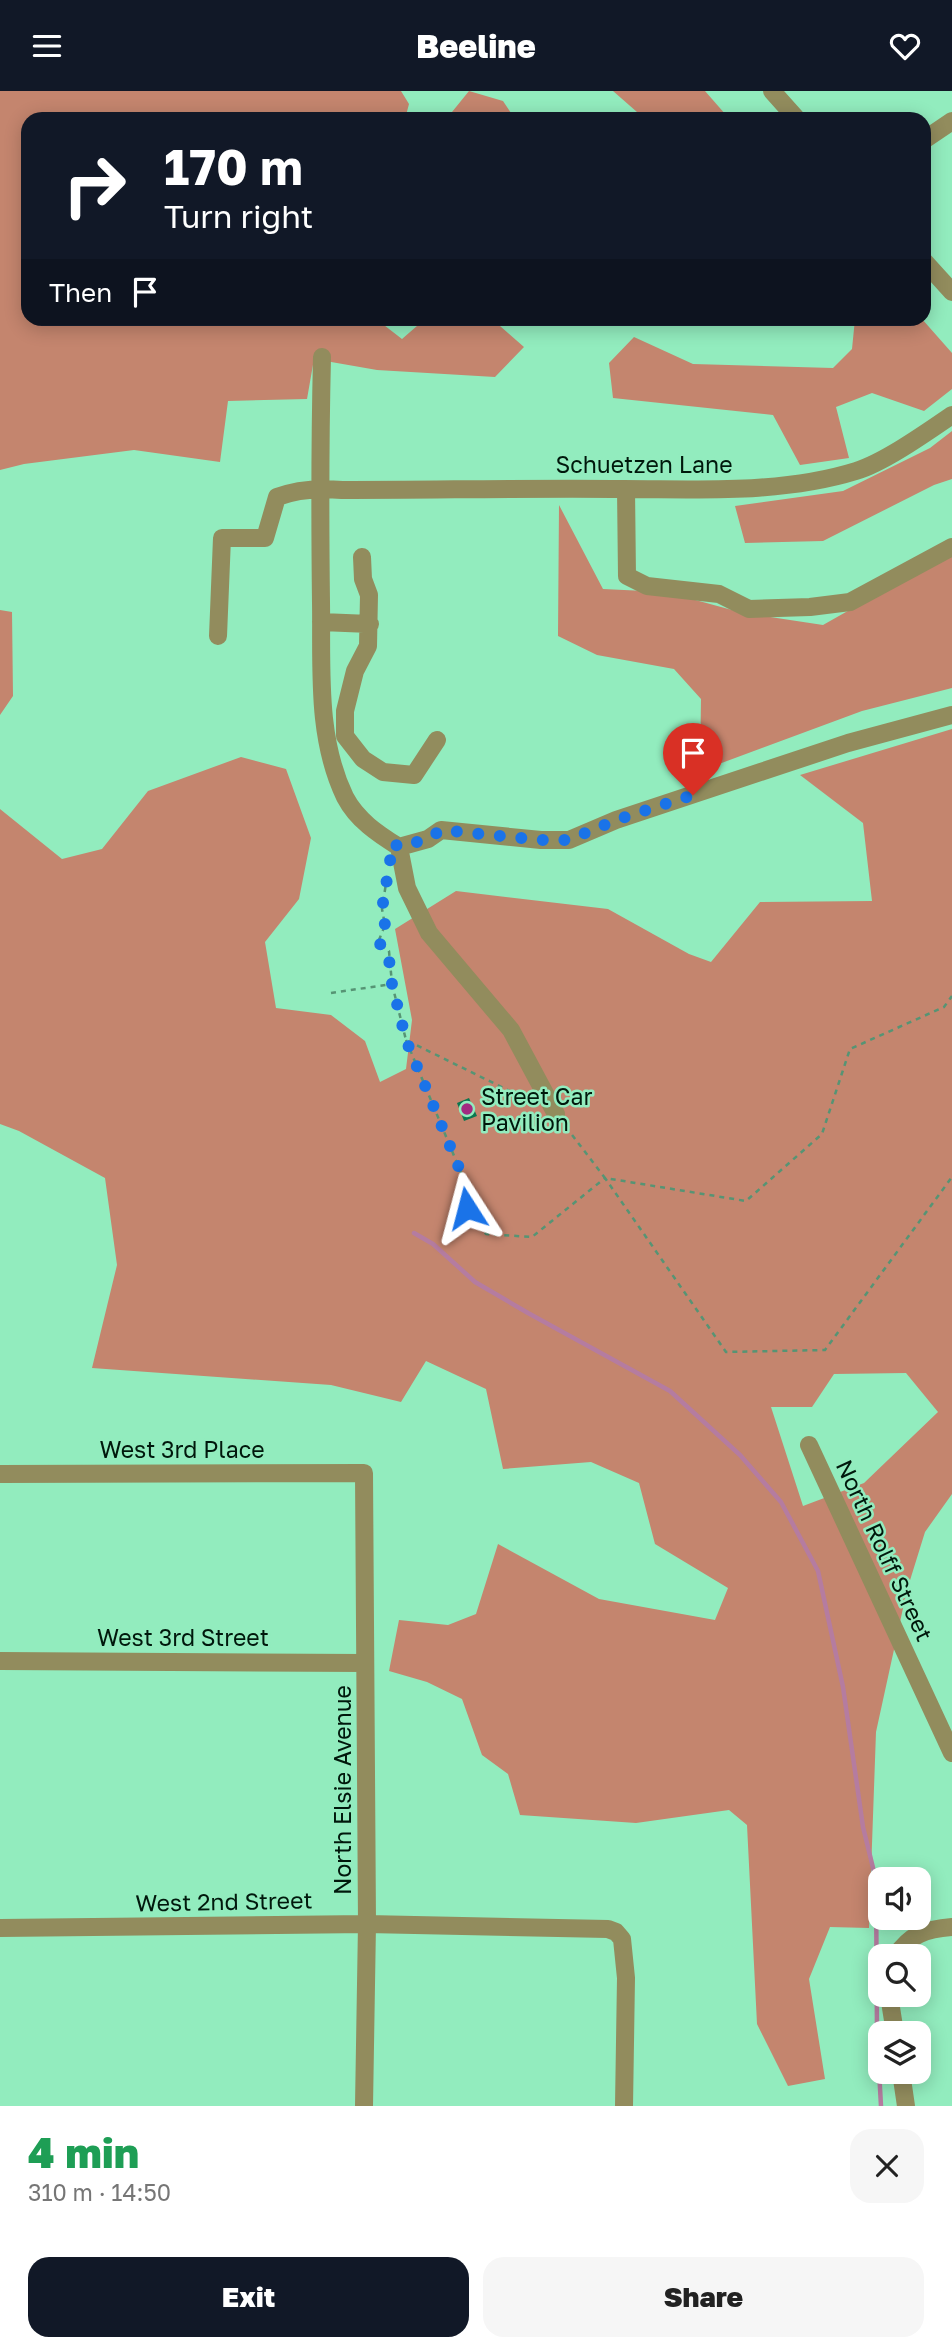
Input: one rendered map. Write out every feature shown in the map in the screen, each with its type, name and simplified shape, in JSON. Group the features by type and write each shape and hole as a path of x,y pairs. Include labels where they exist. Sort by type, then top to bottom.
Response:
{"street":[{"path":"772,91 791,112"},
{"path":"931,135 952,121"},
{"path":"931,269 952,292"},
{"path":"322,357 319,488 322,703 329,755 346,799 368,827 399,847 407,888 429,933 511,1030 556,1114"},
{"name":"Schuetzen Lane","path":"218,636 222,538 265,538 277,497 319,488 677,490 766,487 826,479 860,470 920,437 952,415"},
{"path":"626,489 627,576 647,586 719,594 748,609 850,603 952,547"},
{"path":"362,557 363,579 369,595 368,646 355,671 345,711 345,736 363,759 383,772 414,775 436,740"},
{"path":"321,622 370,624"},
{"path":"399,847 428,839 441,830 541,840 569,840 616,820 848,743 952,715"},
{"name":"North Rolff Street","path":"808,1444 952,1753"},
{"name":"West 3rd Place","path":"0,1474 364,1473"},
{"name":"North Elsie Avenue","path":"364,1473 367,1924 364,2106"},
{"name":"West 3rd Street","path":"0,1661 365,1663"},
{"name":"West 2nd Street","path":"0,1928 367,1924 608,1929 616,1932 622,1939 626,1978 624,2106"},
{"path":"904,1944 908,1938 935,1928 952,1927"},
{"path":"903,2084 906,2106"}],"path":[{"path":"389,869 382,909 385,925 380,944 388,951 392,984 406,1040 462,1175 467,1208 486,1234 532,1237 606,1178 746,1201 822,1134 850,1049 944,1007 952,996"},
{"path":"331,993 392,984"},
{"path":"406,1040 531,1102"},
{"path":"556,1114 606,1178 726,1352 825,1350 952,1177"}],"shaded area":[{"path":"0,91 401,91 409,104 407,112 21,112 21,326 385,326 402,339 417,326 500,326 524,347 495,377 377,370 314,359 307,399 228,401 220,462 134,450 24,464 0,470"},
{"path":"469,91 503,101 510,112 452,112"},
{"path":"613,91 705,91 723,112 637,112"},
{"path":"854,326 928,326 952,353 952,389 924,411 872,393 836,407 849,458 800,465 773,415 613,398 609,363 634,337 693,364 833,368 852,349"},
{"path":"952,431 952,479 934,485 823,541 745,543 735,506 843,491 930,448"},
{"path":"559,505 603,589 666,592 743,613 823,625 952,552 952,688 862,711 700,771 701,699 674,669 597,655 558,636"},
{"path":"0,610 12,612 13,696 0,715"},
{"path":"952,729 952,1494 925,1532 907,1590 876,1732 871,1867 868,1867 868,1928 830,1927 809,1979 825,2079 788,2086 757,2024 747,1825 729,1810 636,1823 520,1815 508,1774 482,1755 462,1699 427,1682 389,1671 399,1620 448,1625 476,1614 498,1544 599,1599 715,1620 728,1588 655,1544 639,1483 591,1462 503,1469 486,1389 426,1361 401,1402 331,1385 92,1368 117,1265 105,1178 19,1131 0,1124 0,809 62,859 102,849 148,791 241,757 286,769 311,838 299,899 265,942 276,1008 331,1015 365,1041 380,1082 406,1069 412,1020 395,929 456,891 608,909 689,954 711,962 760,902 872,901 863,823 800,775","holes":["906,1373 938,1412 864,1483 803,1506 771,1407 812,1407 834,1374"]}],"building":[{"name":"Street Car Pavilion","path":"469,1098 477,1116 464,1121 457,1103"}],"waterway":[{"path":"414,1233 433,1244 475,1282 670,1391 740,1455 781,1502 818,1571 843,1687 863,1827 876,1880 877,2033 881,2106"}],"place":[{"name":"Street Car Pavilion","path":"467,1109"}],"route":[{"path":"467,1208 462,1175 406,1040 392,984 388,951 379,940 385,925 382,909 393,843 399,847 428,839 441,830 541,840 569,840 616,820 693,795"}]}
